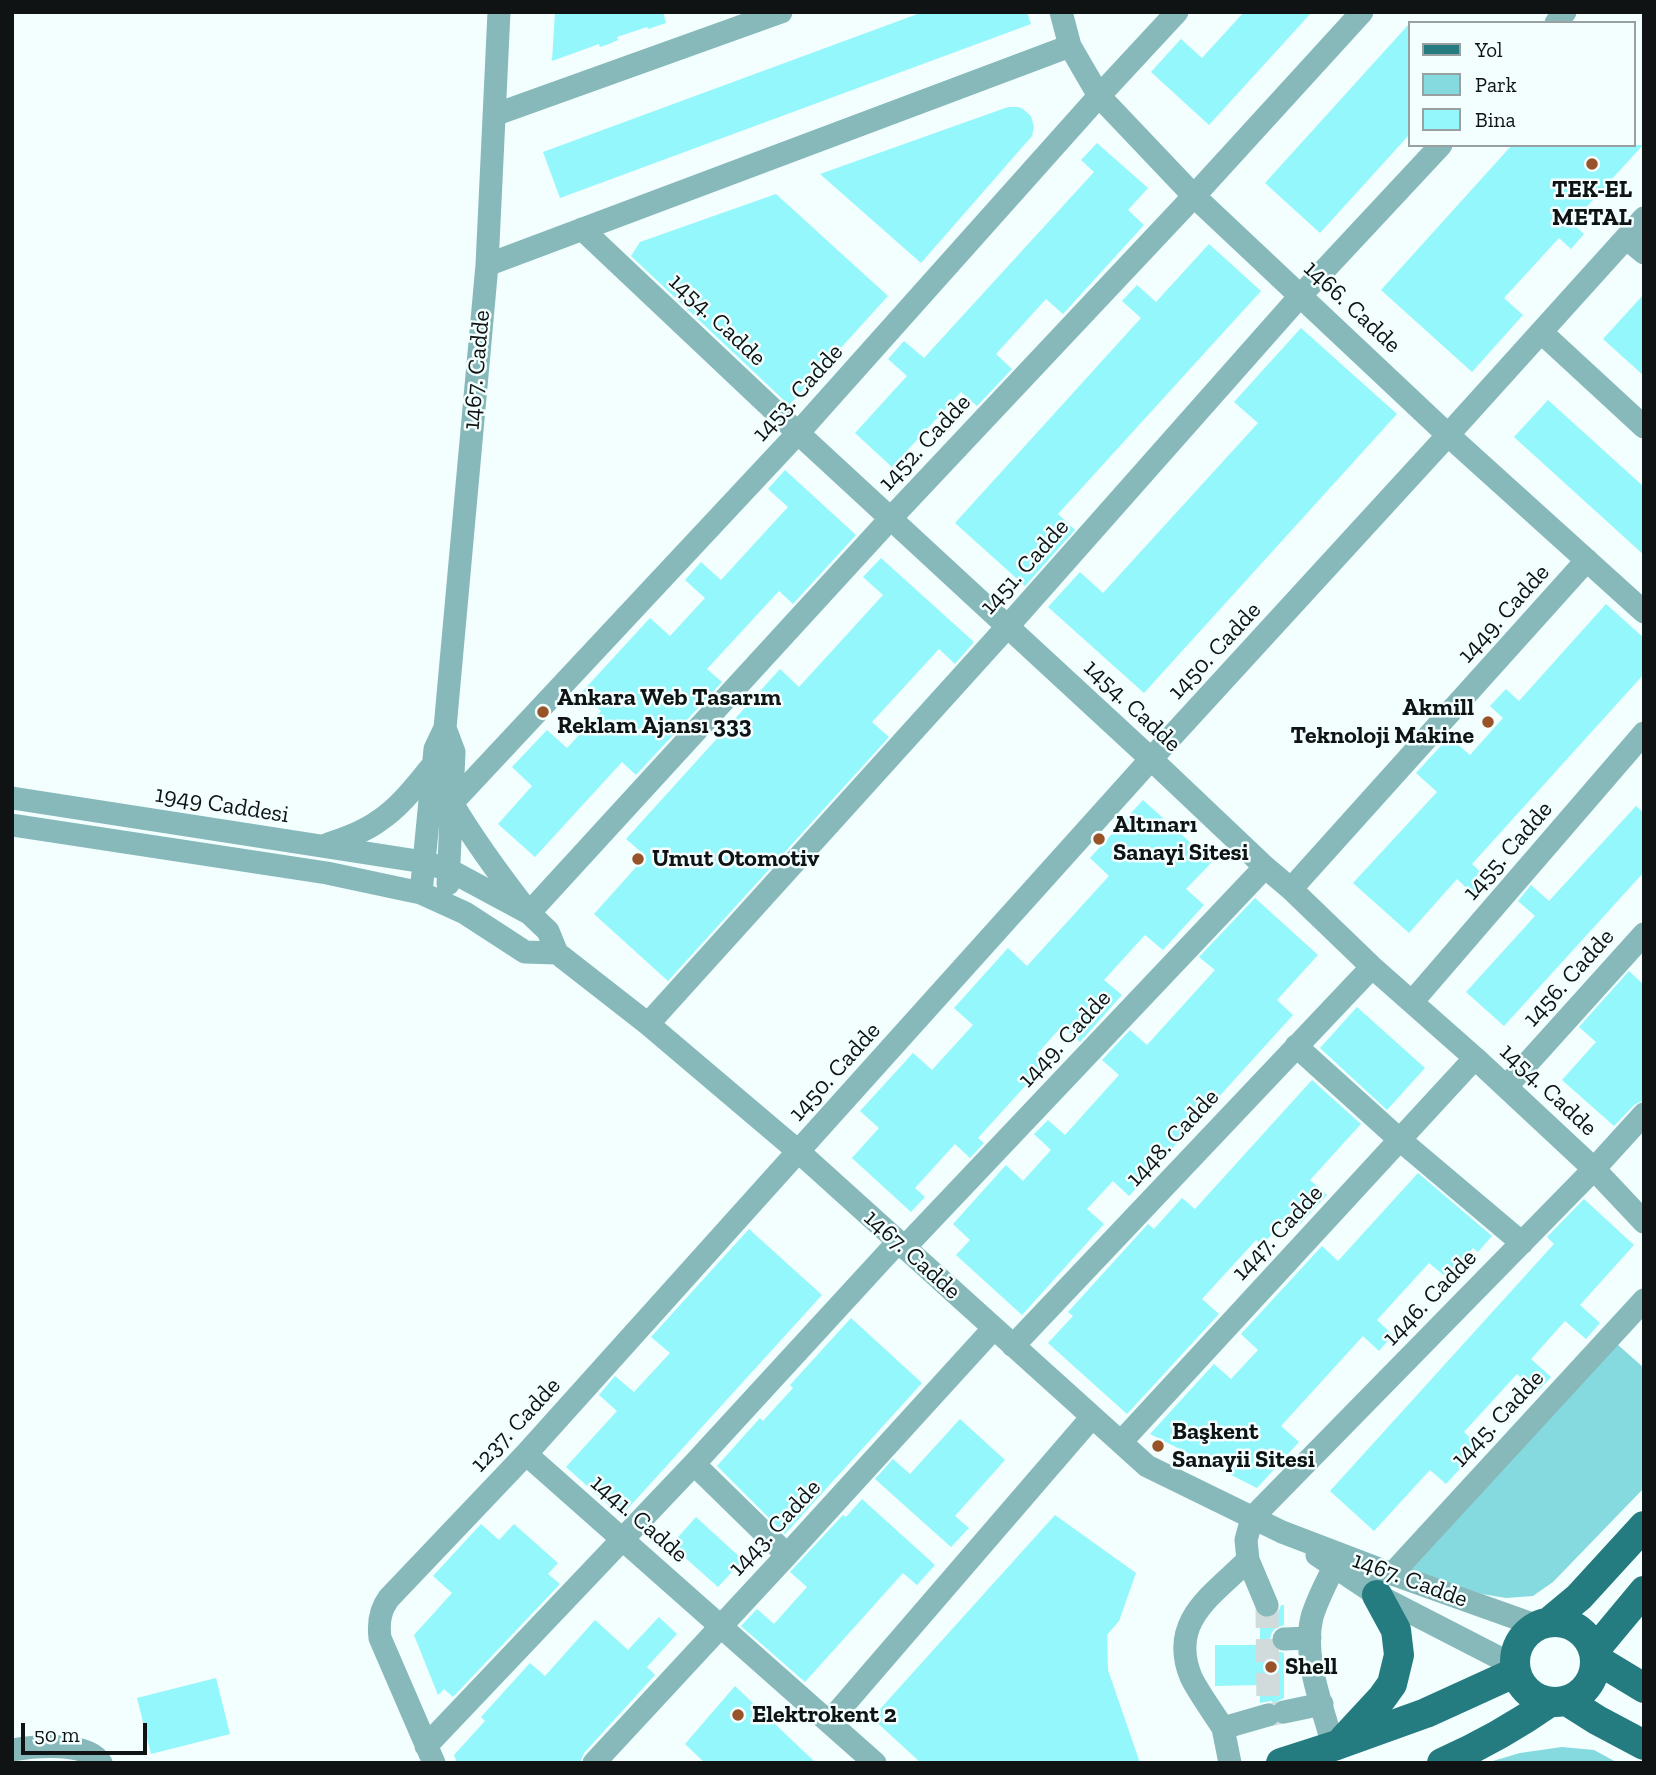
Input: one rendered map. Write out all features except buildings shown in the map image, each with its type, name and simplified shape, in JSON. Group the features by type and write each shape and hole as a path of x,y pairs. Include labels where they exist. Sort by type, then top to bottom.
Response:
{"main road":[{"path":"1281,1763 1426,1713 1516,1669 1515,1656 1530,1631 1579,1597 1644,1526"},
{"path":"1335,1746 1382,1699 1392,1684 1399,1655 1396,1630 1384,1585"},
{"path":"1442,1763 1559,1702 1577,1696 1592,1680 1595,1655 1644,1591"},
{"name":"1467. Cadde","path":"1543,1624 1565,1623 1580,1631 1591,1643 1595,1655 1644,1688"},
{"name":"1467. Cadde","path":"1516,1669 1521,1683 1539,1699 1559,1702 1644,1745"}],"street":[{"name":"1467. Cadde","path":"421,893 435,749 445,728 487,265 499,12"},
{"path":"494,116 781,12"},
{"name":"1466. Cadde","path":"1061,12 1070,46 1099,96 1194,196 1448,435 1644,612"},
{"name":"1453. Cadde","path":"452,803 798,432 1177,12"},
{"name":"1452. Cadde","path":"530,913 891,518 1194,196 1362,12"},
{"path":"487,265 1070,46"},
{"name":"1451. Cadde","path":"648,1024 1301,295 1439,147"},
{"name":"1450. Cadde","path":"799,1152 1151,759 1644,218"},
{"name":"1454. Cadde","path":"582,229 1372,967 1594,1169 1644,1222"},
{"path":"1626,238 1644,253"},
{"path":"1541,332 1644,426"},
{"name":"1449. Cadde","path":"1291,889 1587,561"},
{"name":"1467. Cadde","path":"445,728 454,752 447,905"},
{"name":"1455. Cadde","path":"1412,1002 1644,733"},
{"path":"321,847 353,835 380,820 397,806 433,765"},
{"name":"1949 Caddesi","path":"12,798 425,862"},
{"path":"452,803 494,869 530,913"},
{"name":"1949 Caddesi","path":"12,825 327,873 421,893"},
{"name":"1467. Cadde","path":"425,862 449,870 530,913 548,931 557,953 648,1024 799,1152 1147,1466 1384,1585 1516,1669"},
{"name":"1449. Cadde","path":"430,1754 623,1539 1265,867"},
{"path":"421,893 465,913 525,952 557,953"},
{"name":"1456. Cadde","path":"1506,1087 1644,934"},
{"name":"1448. Cadde","path":"1013,1346 1372,967"},
{"path":"1296,1046 1400,1140 1521,1242"},
{"name":"1447. Cadde","path":"1121,1442 1475,1058"},
{"name":"1446. Cadde","path":"1252,1518 1594,1169 1644,1114"},
{"name":"1237. Cadde","path":"430,1754 380,1638 378,1626 382,1607 526,1454 799,1152"},
{"name":"1445. Cadde","path":"1384,1585 1644,1300"},
{"name":"1443. Cadde","path":"594,1763 994,1328"},
{"path":"829,1722 1092,1417"},
{"name":"1441. Cadde","path":"526,1454 875,1763"},
{"path":"694,1464 787,1555"},
{"path":"1252,1518 1246,1540 1248,1560 1267,1605"},
{"name":"1467. Cadde","path":"1282,1532 1334,1567 1384,1585 1543,1624"},
{"path":"1230,1763 1223,1728 1191,1677 1185,1651 1186,1633 1196,1611 1248,1560"},
{"path":"1334,1567 1312,1618 1310,1638 1312,1669 1335,1746"},
{"path":"1284,1639 1310,1638"},
{"path":"1223,1728 1322,1704"},
{"path":"12,1750 37,1755 75,1748 98,1758 101,1763"}],"green space":[{"path":"1617,1344 1644,1368 1644,1488 1553,1582 1533,1596 1506,1598 1482,1594 1411,1570"},
{"path":"1562,1747 1594,1750 1618,1763 1486,1763 1520,1753"}],"tunnel":[{"path":"1267,1605 1268,1715 1284,1712"}],"place":[{"name":"TEK-EL METAL","path":"1592,164"},
{"name":"Ankara Web Tasarım Reklam Ajansı 333","path":"543,712"},
{"name":"Akmill Teknoloji Makine","path":"1488,722"},
{"name":"Altınarı Sanayi Sitesi","path":"1099,839"},
{"name":"Umut Otomotiv","path":"638,859"},
{"name":"Başkent Sanayii Sitesi","path":"1158,1446"},
{"name":"Shell","path":"1271,1667"},
{"name":"Elektrokent 2","path":"738,1715"}]}
